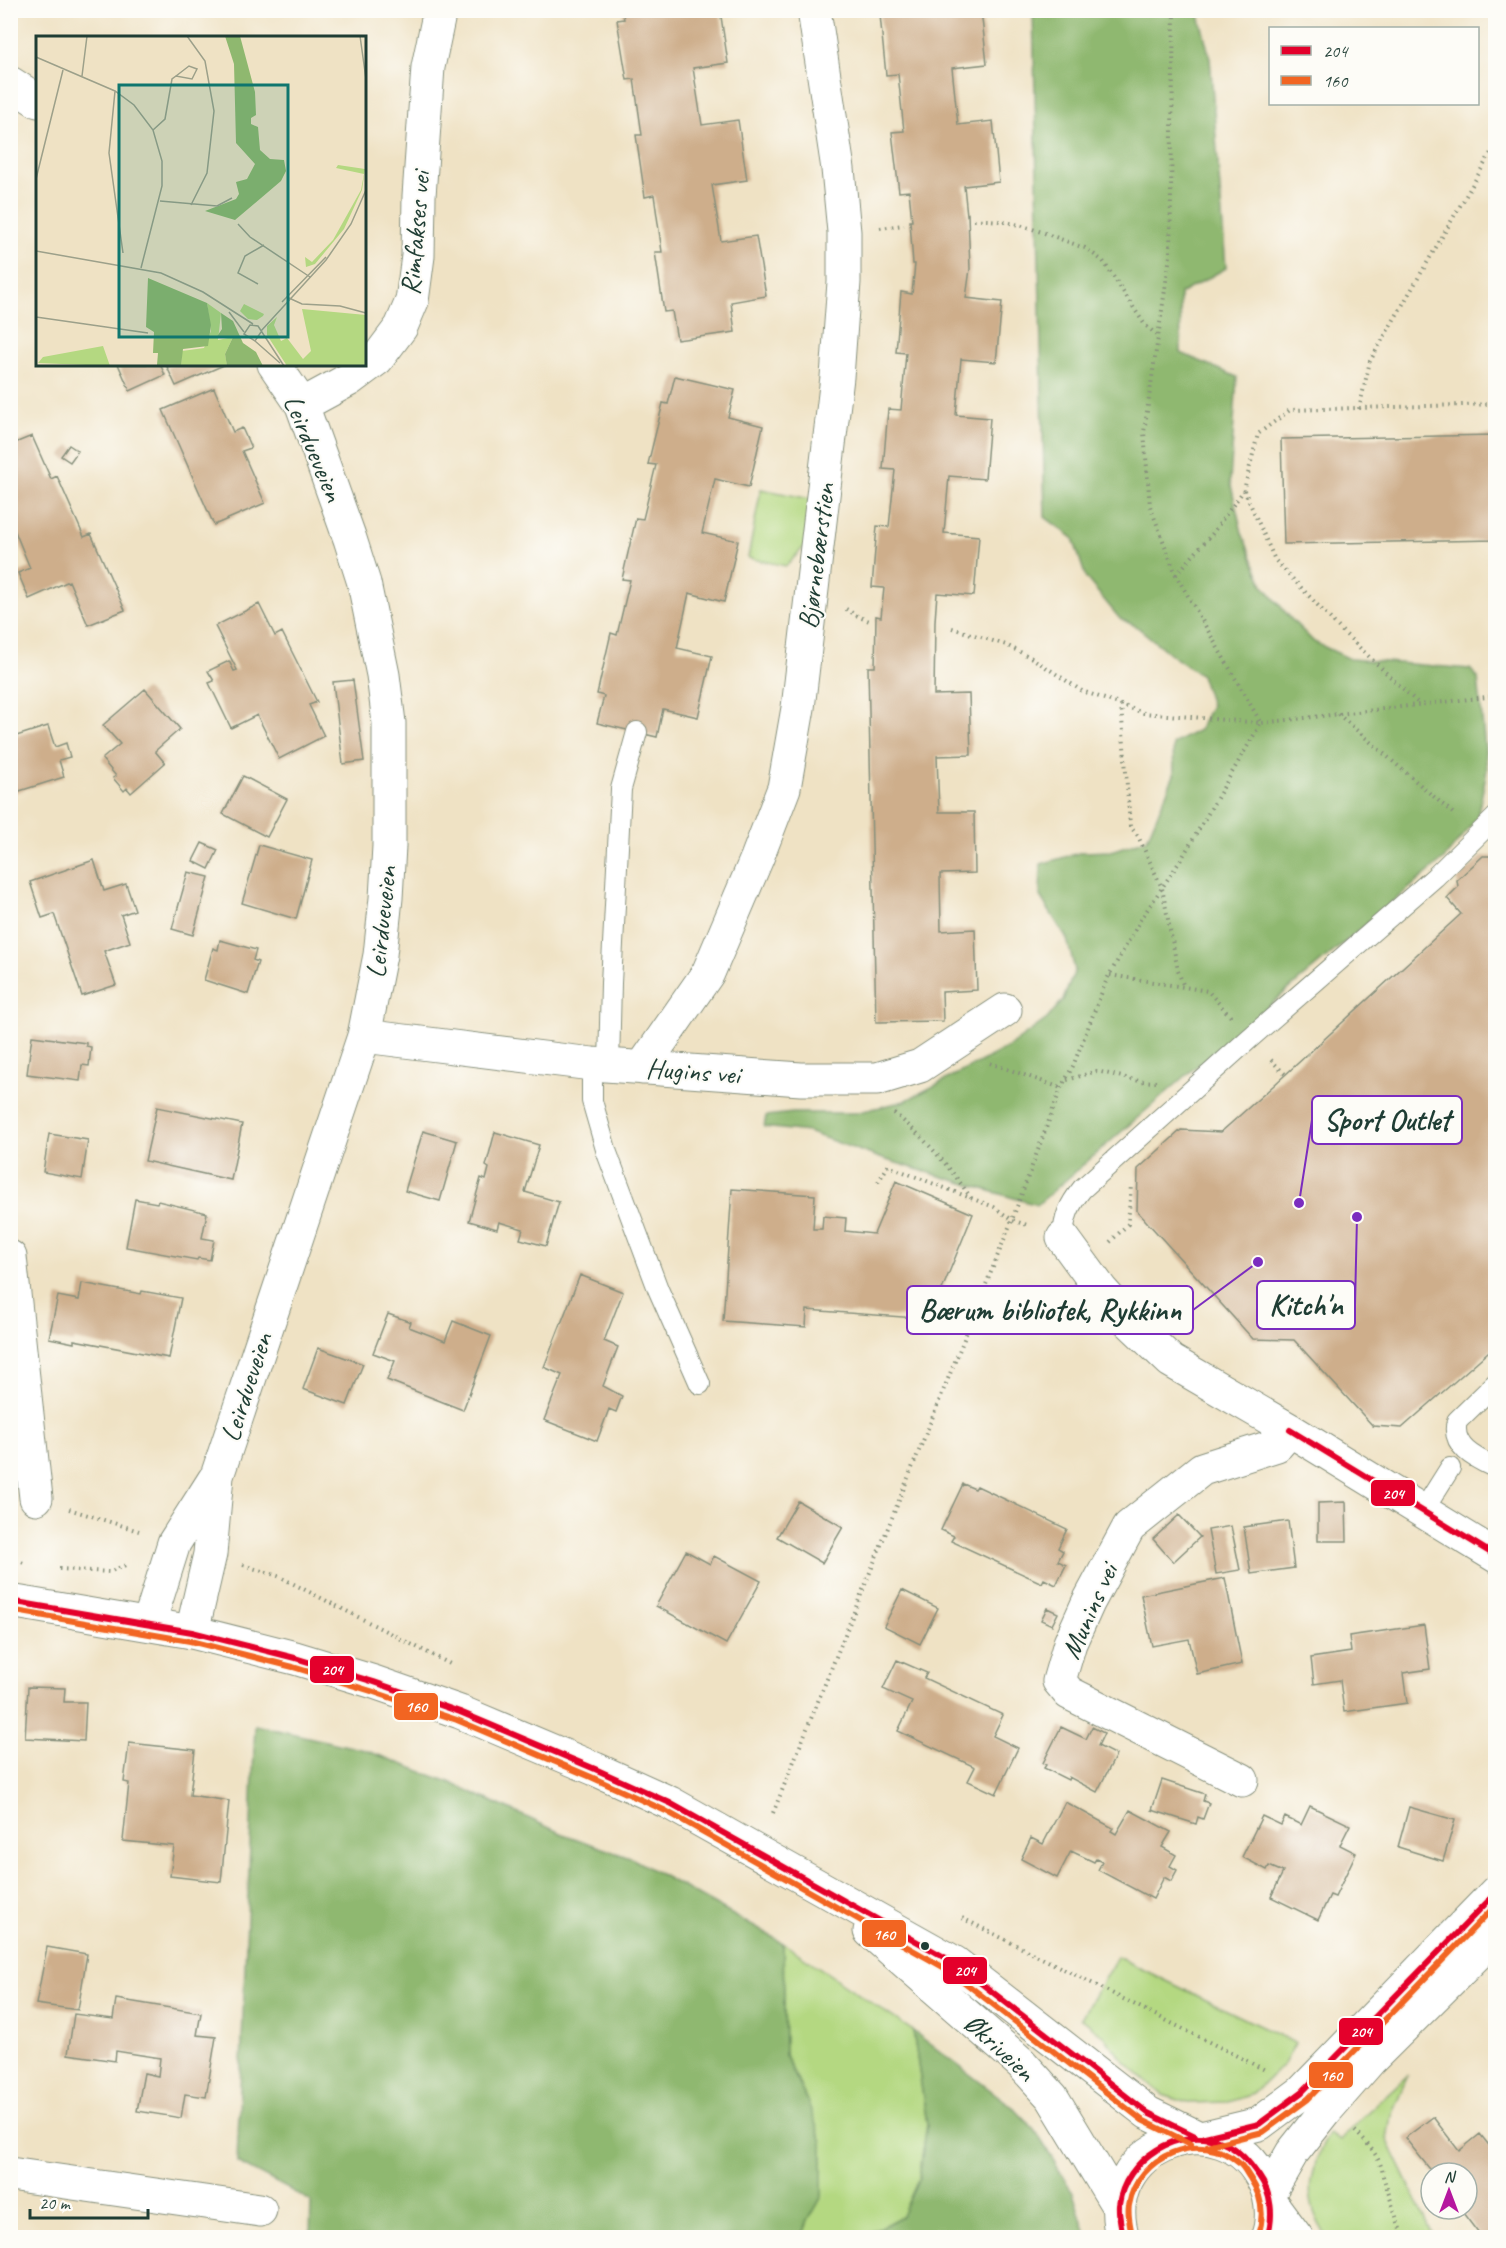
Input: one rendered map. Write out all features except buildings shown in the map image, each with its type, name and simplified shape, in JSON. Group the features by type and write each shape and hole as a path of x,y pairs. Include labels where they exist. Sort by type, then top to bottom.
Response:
{"street":[{"name":"Rimfakses vei","path":"302,405 350,379 377,359 401,327 412,301 418,256 419,196 429,66 440,10"},
{"name":"Bjørnebærstien","path":"642,1068 708,973 758,858 784,788 798,708 837,377 844,282 844,232 838,169 814,10"},
{"path":"10,83 36,100"},
{"name":"Leirdueveien","path":"192,1632 210,1554 217,1476 364,1036 380,955 386,898 389,846 389,723 383,675 364,583 302,405 275,366"},
{"name":"Hugins vei","path":"364,1036 600,1065 801,1079 878,1079 920,1066 1005,1010"},
{"path":"1063,1238 1101,1290 1122,1314 1171,1361 1290,1430 1496,1556"},
{"path":"10,1257 36,1498"},
{"name":"Munins vei","path":"1242,1780 1069,1693 1059,1681 1070,1642 1129,1527 1202,1469 1277,1445 1290,1430"},
{"name":"Leirdueveien","path":"149,1623 174,1543 217,1476"},
{"name":"Økriveien","path":"10,1601 192,1632 295,1658 374,1682 460,1712 670,1803 955,1963 1148,2113 1200,2137 1226,2143 1245,2155 1260,2172 1270,2198"},
{"name":"Økriveien","path":"824,1890 1020,2063 1052,2097 1121,2222"},
{"path":"1121,2222 1126,2179 1143,2157 1167,2142 1258,2124 1302,2092 1496,1892"},
{"path":"1267,2238 1270,2231 1270,2198 1292,2153 1370,2060 1496,1935"},
{"path":"10,2174 260,2210"},
{"path":"1270,2198 1297,2238"}],"lane":[{"path":"637,732 621,789 611,983 600,1065 592,1101 608,1153 658,1289 700,1384"},
{"path":"1063,1238 1064,1219 1071,1203 1083,1189 1200,1083 1435,878 1496,817"},
{"path":"1496,1383 1457,1421 1455,1427 1463,1449 1478,1460 1496,1468"},
{"path":"1423,1511 1450,1468"}],"path":[{"path":"1174,10 1170,256 1144,432 1150,506 1176,575 1261,723"},
{"path":"1359,409 1370,361 1496,144"},
{"path":"974,220 996,219 1017,224 1085,248 1095,254 1103,261 1145,325 1158,335"},
{"path":"1176,575 1212,534 1244,490 1258,434 1290,410 1496,404"},
{"path":"1244,490 1275,560 1342,631 1419,704"},
{"path":"952,628 1006,645 1032,657 1083,691 1144,713 1261,723 1496,696"},
{"path":"1121,705 1130,826 1138,836 1162,888 1178,971 1184,987"},
{"path":"1337,713 1426,792 1478,834"},
{"path":"773,1813 1012,1220 1061,1088 1110,975 1261,723"},
{"path":"1110,975 1208,991"},
{"path":"956,1042 992,1064 1061,1088"},
{"path":"1066,1080 1097,1071 1138,1081 1200,1083"},
{"path":"886,1109 895,1113 913,1129 955,1175 971,1199"},
{"path":"1109,1243 1128,1224 1135,1142"},
{"path":"878,1182 888,1166 994,1207 1012,1220"},
{"path":"36,1498 174,1543"},
{"path":"210,1554 278,1575 452,1665"},
{"path":"10,1560 33,1565"},
{"path":"56,1569 109,1572 130,1563"},
{"path":"962,1918 1276,2075"},
{"path":"1349,2125 1370,2147 1383,2169 1383,2176 1403,2238"}],"green space":[{"path":"1033,11 1198,11 1210,58 1226,268 1180,294 1181,353 1237,377 1230,481 1242,533 1263,585 1291,619 1314,642 1350,659 1470,669 1478,678 1487,770 1477,818 1444,859 1196,1067 1037,1205 883,1159 808,1132 764,1127 766,1116 793,1113 855,1113 905,1101 1007,1048 1047,1019 1063,1000 1075,970 1067,939 1040,896 1041,864 1082,852 1111,851 1147,839 1174,775 1173,744 1199,730 1211,705 1201,675 1174,657 1136,626 1120,619 1086,578 1073,538 1045,517"},
{"path":"761,489 811,499 805,546 786,566 748,558"},
{"path":"255,1725 365,1750 449,1782 563,1834 633,1859 783,1943 785,2055 809,2105 822,2142 822,2196 802,2237 310,2237 311,2201 237,2162"},
{"path":"783,1943 913,2031 927,2124 919,2178 902,2216 869,2233 868,2237 802,2237 822,2196 809,2105 785,2055"},
{"path":"1117,1957 1295,2043 1284,2064 1253,2094 1228,2102 1188,2103 1163,2095 1126,2063 1104,2036 1081,2018"},
{"path":"913,2031 1014,2108 1035,2130 1073,2193 1087,2237 868,2237 869,2234 902,2216 919,2178 927,2124"},
{"path":"1408,2075 1391,2115 1387,2139 1419,2206 1419,2221 1426,2221 1434,2237 1327,2237 1313,2210 1310,2185 1312,2173 1329,2133 1340,2141 1359,2120"}],"transit line":[{"name":"204","path":"1290,1430 1496,1556"},
{"name":"204","path":"10,1601 192,1632 295,1658 460,1712 595,1769 670,1803 955,1963 1148,2113 1195,2136"},
{"name":"160","path":"10,1610 190,1641 293,1667 457,1720 591,1777 666,1811 950,1971 1142,2120 1191,2144"},
{"name":"204","path":"1205,2137 1259,2124 1302,2092 1496,1893"},
{"name":"160","path":"1207,2146 1263,2132 1308,2099 1496,1905"},
{"name":"204","path":"1123,2238 1119,2205 1123,2189 1131,2174 1156,2150 1172,2142 1189,2138 1206,2138 1223,2143 1239,2153 1252,2166 1267,2190 1271,2206 1271,2222 1267,2238"},
{"name":"160","path":"1132,2237 1129,2205 1134,2188 1144,2173 1157,2161 1189,2148 1206,2148 1223,2153 1242,2166 1260,2199 1262,2213 1258,2235"}],"place":[{"name":"Sport Outlet","path":"1299,1203"},
{"name":"Kitch'n","path":"1357,1217"},
{"name":"Bærum bibliotek, Rykkinn","path":"1258,1262"}]}
